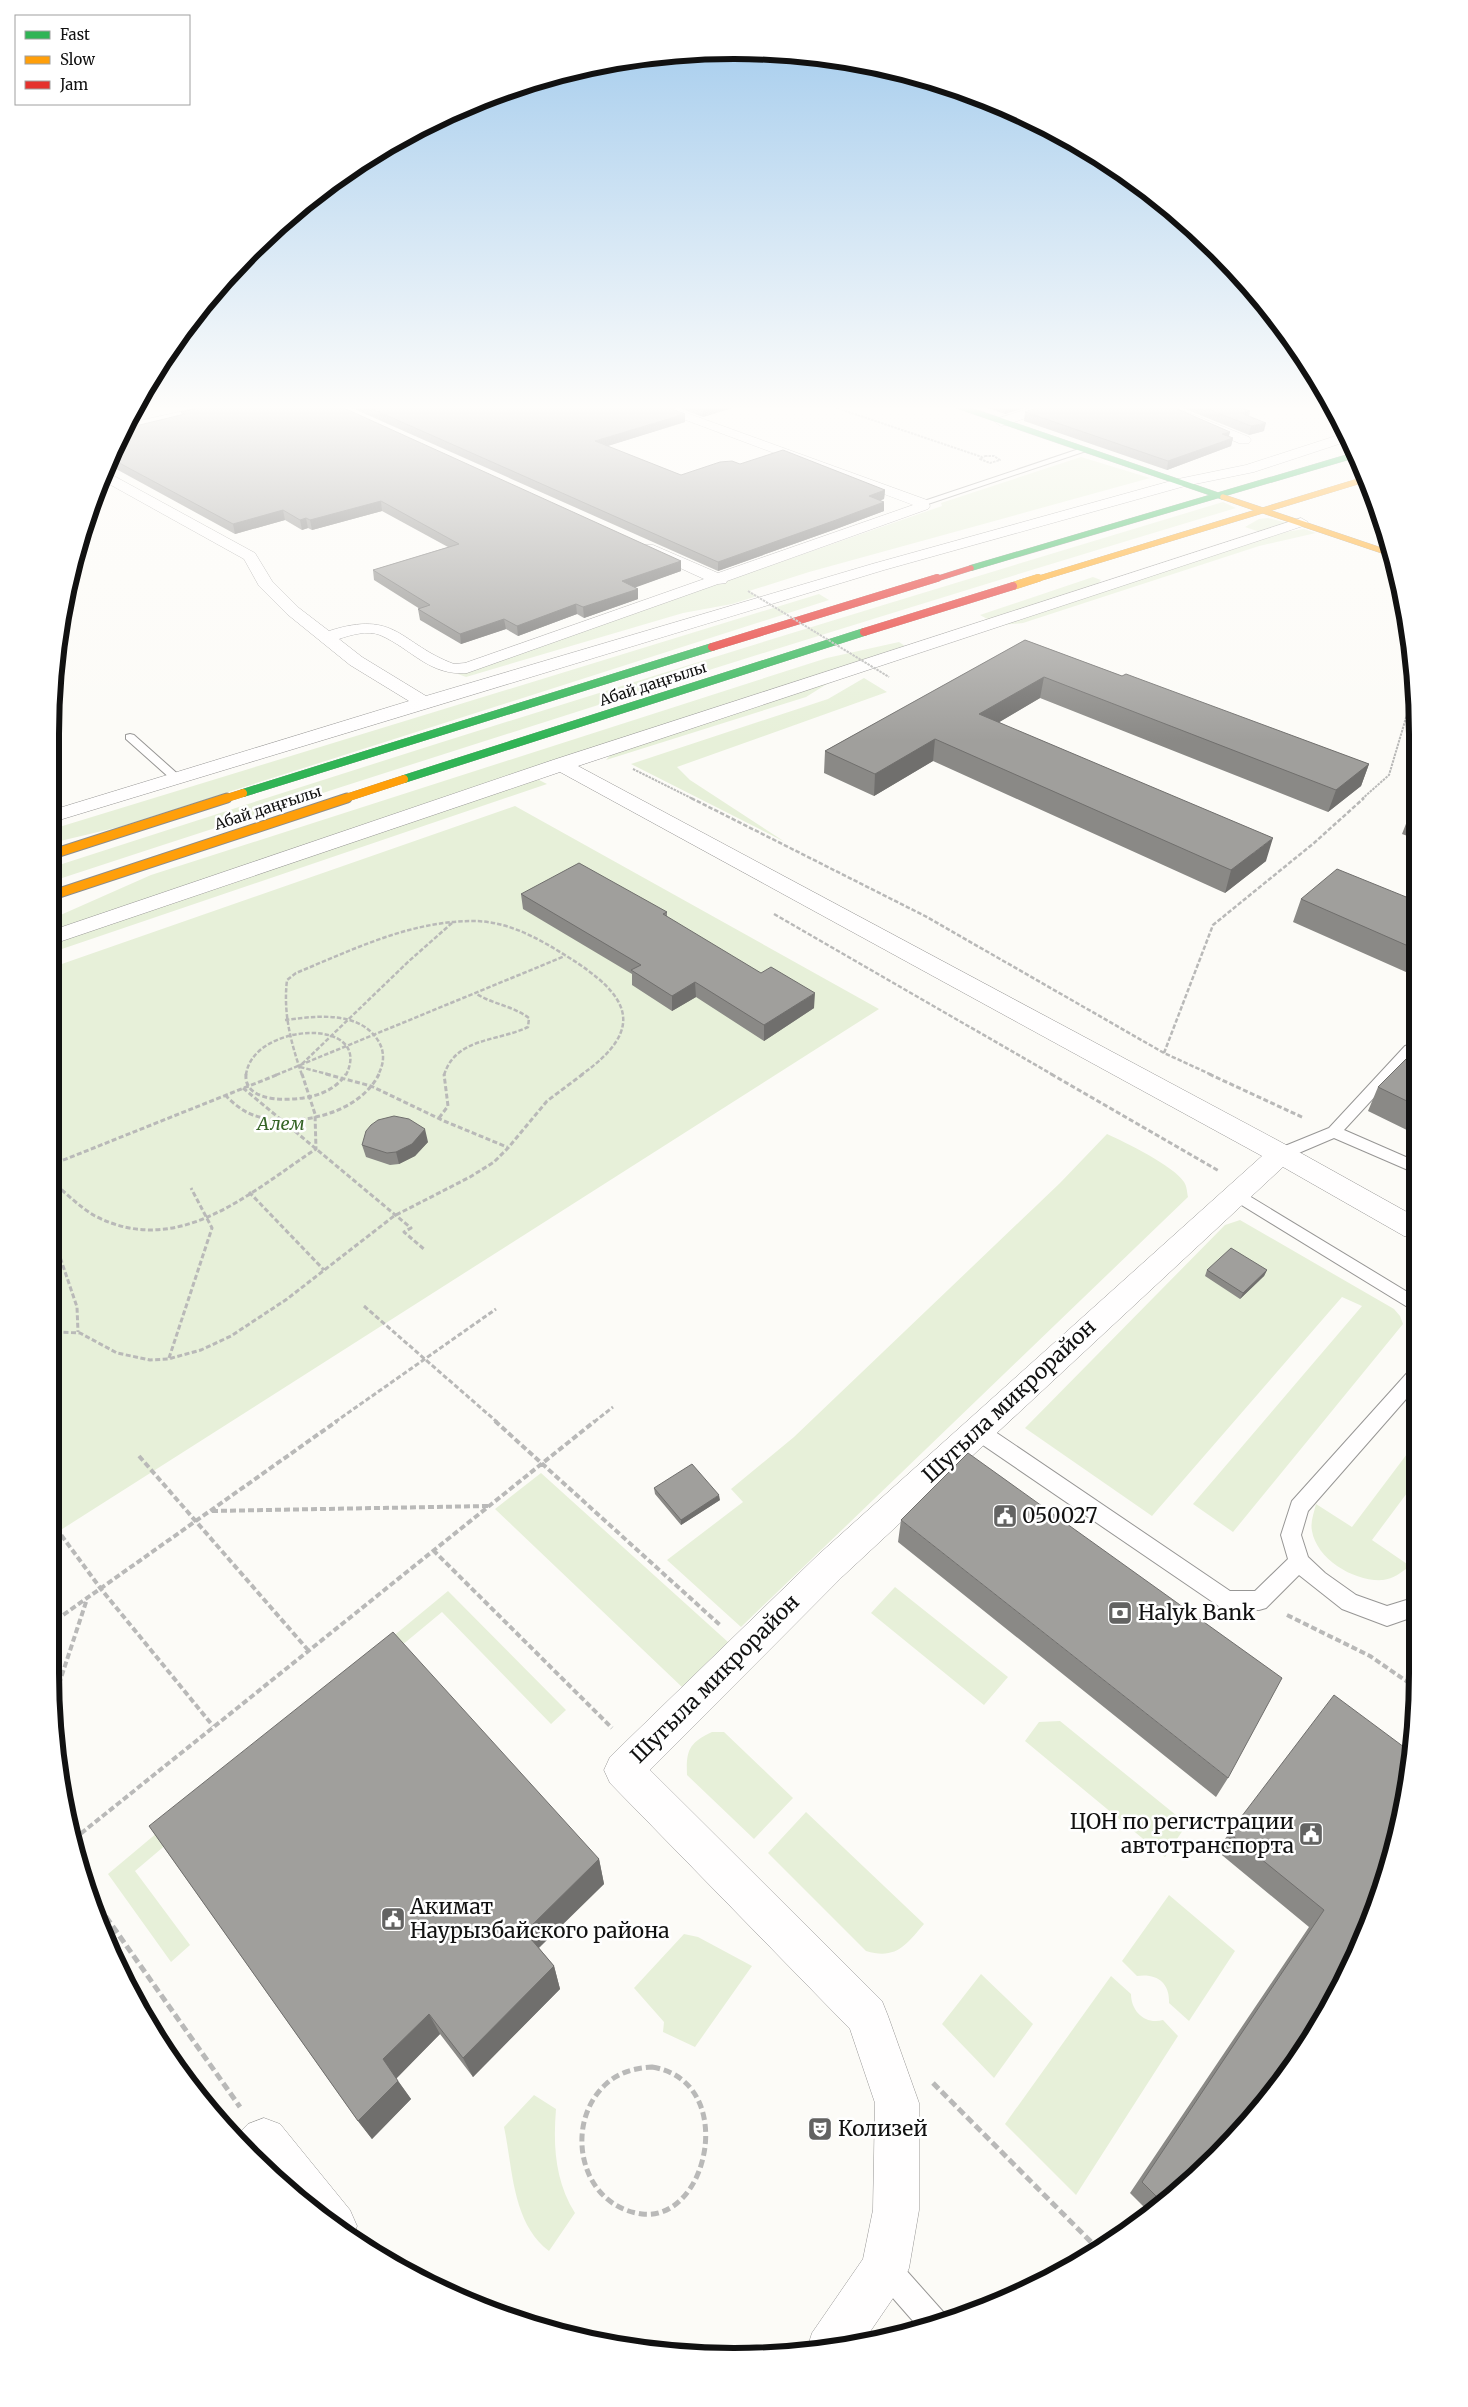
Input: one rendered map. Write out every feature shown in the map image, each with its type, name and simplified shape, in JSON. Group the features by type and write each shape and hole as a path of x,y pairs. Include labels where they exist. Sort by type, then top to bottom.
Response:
{"main road":[{"path":"59,851 328,765 1144,516"},
{"name":"Абай даңғылы","path":"59,893 358,794 1238,516"},
{"path":"1284,516 1384,551"}],"street":[{"path":"178,516 250,556 265,583 325,638 356,661 424,703"},
{"path":"325,638 342,631 361,628 385,631 441,665 452,669 467,668 897,516"},
{"path":"59,814 878,567 1064,516"},
{"path":"59,935 560,764 1301,522"},
{"path":"1016,530 1048,545"},
{"path":"639,544 720,580"},
{"path":"1086,563 1121,580"},
{"path":"560,764 1281,1154 1409,1226"},
{"name":"Шугыла микрорайон","path":"836,2340 886,2268 896,2210 897,2103 867,2016 623,1770 830,1566 1281,1154"},
{"path":"258,2146 299,2190"}],"lane":[{"path":"130,737 176,778"},
{"path":"1281,1154 1334,1132 1409,1051"},
{"path":"1334,1132 1409,1165"},
{"path":"1241,1190 1409,1301"},
{"path":"1409,1383 1299,1507 1291,1535 1299,1562 1349,1602 1387,1616 1409,1608"},
{"path":"978,1431 1227,1600 1259,1601 1299,1562"},
{"path":"886,2268 930,2318"}],"path":[{"path":"748,591 890,677"},
{"path":"1164,1053 1213,925 1314,843 1388,775 1408,709"},
{"path":"631,767 925,916 1164,1053 1334,1132"},
{"path":"774,913 1241,1190"},
{"path":"59,1332 78,1332 112,1352 145,1361 169,1358 209,1346 242,1329 275,1309 351,1247 396,1215 470,1177 496,1160 546,1101 603,1058 616,1041 623,1026 622,1010 612,990 599,976 566,956 523,933 499,924 475,921 412,929 296,973 287,980 285,1020 315,1116 316,1149"},
{"path":"299,1066 452,923"},
{"path":"59,1162 299,1066 566,956"},
{"path":"438,1118 448,1106 444,1076 449,1060 463,1048 479,1041 516,1034 528,1027 530,1018 521,1012 489,1002 475,993"},
{"path":"224,1095 238,1108 258,1117 281,1120 315,1116 338,1110 360,1097 376,1081 384,1064 383,1048 374,1034 358,1023 336,1017 310,1016 285,1020"},
{"path":"304,1032 332,1036 347,1045 352,1054 352,1065 344,1078 334,1087 309,1097 281,1100 266,1097 254,1091 249,1085 245,1072 248,1062 256,1051 270,1042 304,1032"},
{"path":"299,1066 371,1086 438,1118 507,1147"},
{"path":"242,1088 396,1215 410,1228 404,1232 425,1250"},
{"path":"59,1187 94,1215 124,1227 160,1230 194,1224 224,1210 316,1149"},
{"path":"169,1358 212,1228 208,1217 191,1188"},
{"path":"249,1192 324,1270"},
{"path":"59,1256 77,1306 78,1332"},
{"path":"364,1306 543,1463 746,1649"},
{"path":"59,1618 496,1309"},
{"path":"79,1834 613,1407"},
{"path":"139,1456 308,1650"},
{"path":"210,1511 488,1506"},
{"path":"59,1532 101,1589 213,1726"},
{"path":"433,1550 639,1754"},
{"path":"59,1683 87,1598"},
{"path":"1259,1601 1370,1656 1409,1683"},
{"path":"105,1916 258,2146"},
{"path":"652,2066 671,2071 688,2084 700,2100 707,2122 708,2146 702,2169 689,2190 671,2206 649,2214 628,2212 608,2202 592,2184 584,2161 583,2136 588,2113 599,2093 614,2077 633,2069 652,2066"},
{"path":"930,2080 1093,2245"}],"green space":[{"path":"912,516 1011,516 809,572 749,591 757,596 732,604 683,613 466,677 458,674"},
{"path":"1176,516 1209,516 645,690 59,879 59,865 347,772"},
{"path":"1268,518 1288,523 1260,532 1245,527 1259,519"},
{"path":"1304,529 1316,533 1259,546 1023,623 1001,625 1279,533"},
{"path":"1093,577 1101,580 1098,584 989,620 980,615"},
{"path":"819,594 829,600 119,827 59,841 59,827"},
{"path":"899,642 905,646 59,929 59,916 151,875 827,658"},
{"path":"864,678 887,692 677,767 690,780 785,842 631,764 828,699"},
{"path":"835,679 806,697 606,760 615,750"},
{"path":"539,780 547,784 59,950 59,940 523,782"},
{"name":"Алем","path":"515,806 879,1009 59,1531 59,965"},
{"path":"1107,1134 1148,1155 1179,1176 1184,1182 1188,1197 741,1627 667,1560 743,1502 731,1489 794,1437 1060,1183"},
{"path":"1240,1220 1394,1309 1400,1316 1403,1324 1233,1532 1193,1504 1362,1306 1342,1297 1152,1516 1025,1428 1225,1225"},
{"path":"1409,1451 1409,1490 1372,1540 1409,1567 1394,1577 1383,1580 1361,1577 1339,1567 1329,1560 1315,1542 1312,1531 1312,1518 1316,1504 1352,1527"},
{"path":"541,1473 728,1642 682,1687 495,1509"},
{"path":"895,1587 1008,1677 984,1705 871,1613"},
{"path":"448,1591 566,1710 551,1724 442,1612 337,1699 328,1690"},
{"path":"1060,1721 1187,1824 1165,1857 1025,1741 1039,1722"},
{"path":"712,1732 724,1732 793,1798 754,1839 687,1775 688,1753 698,1740"},
{"path":"244,1760 253,1771 135,1871 190,1945 171,1962 108,1874"},
{"path":"806,1812 924,1924 906,1944 893,1952 885,1954 866,1951 768,1853"},
{"path":"1169,1895 1235,1951 1189,2021 1169,2003 1167,1990 1161,1981 1151,1976 1137,1976 1122,1961"},
{"path":"684,1934 698,1937 752,1966 695,2047 663,2032 664,2022 634,1988"},
{"path":"981,1974 1033,2024 994,2078 942,2024"},
{"path":"1111,1976 1131,1994 1134,2006 1141,2016 1151,2021 1163,2020 1178,2036 1076,2195 1005,2124"},
{"path":"534,2095 556,2109 555,2150 559,2176 568,2201 575,2213 549,2251 537,2239 521,2211 512,2177 504,2127"}],"building":[{"path":"219,516 260,516 233,524"},
{"path":"294,516 324,516 310,520 306,518 300,520"},
{"path":"409,516 583,516 681,561 622,581 638,589 583,607 576,604 517,626 504,619 460,634 418,609 430,605 373,570 459,544"},
{"path":"615,516 846,516 836,520 718,562"},
{"path":"1025,640 1122,676 1126,674 1369,764 1336,790 1044,677 979,714 1273,838 1231,870 935,739 875,774 825,751"},
{"path":"579,863 667,912 663,914 761,973 771,967 815,993 764,1025 695,982 672,996 631,970 641,965 521,894"},
{"path":"1337,869 1409,898 1409,946 1301,899"},
{"path":"1409,1056 1409,1102 1378,1087"},
{"path":"394,1116 409,1119 425,1129 412,1144 396,1152 387,1153 362,1145 366,1131 371,1125 378,1120"},
{"path":"1231,1248 1267,1270 1243,1293 1207,1270"},
{"path":"968,1453 1282,1678 1228,1778 901,1520"},
{"path":"692,1464 719,1495 681,1520 654,1488"},
{"name":"Акимат Наурызбайского района","path":"393,1632 599,1859 525,1932 554,1966 463,2058 429,2014 383,2059 398,2081 358,2121 149,1826"},
{"path":"1334,1695 1405,1747 1396,1805 1386,1848 1373,1890 1340,1972 1319,2011 1270,2084 1242,2118 1179,2181 1158,2198 1142,2182 1324,1910 1229,1833"}],"traffic: fast":[{"path":"971,568 1147,516"},
{"path":"404,779 864,632"},
{"path":"243,793 712,647"}],"traffic: slow":[{"path":"1013,586 1243,516"},
{"path":"1280,516 1384,551"},
{"path":"59,893 404,779"},
{"path":"59,852 243,793"}],"traffic: jam":[{"path":"712,647 971,568"},
{"path":"864,632 1013,586"}],"place":[{"name":"050027","path":"1005,1516"},
{"name":"Halyk Bank","path":"1120,1613"},
{"name":"ЦОН по регистрации автотранспорта","path":"1311,1834"},
{"name":"Акимат Наурызбайского района","path":"393,1919"},
{"name":"Колизей","path":"820,2129"}]}
